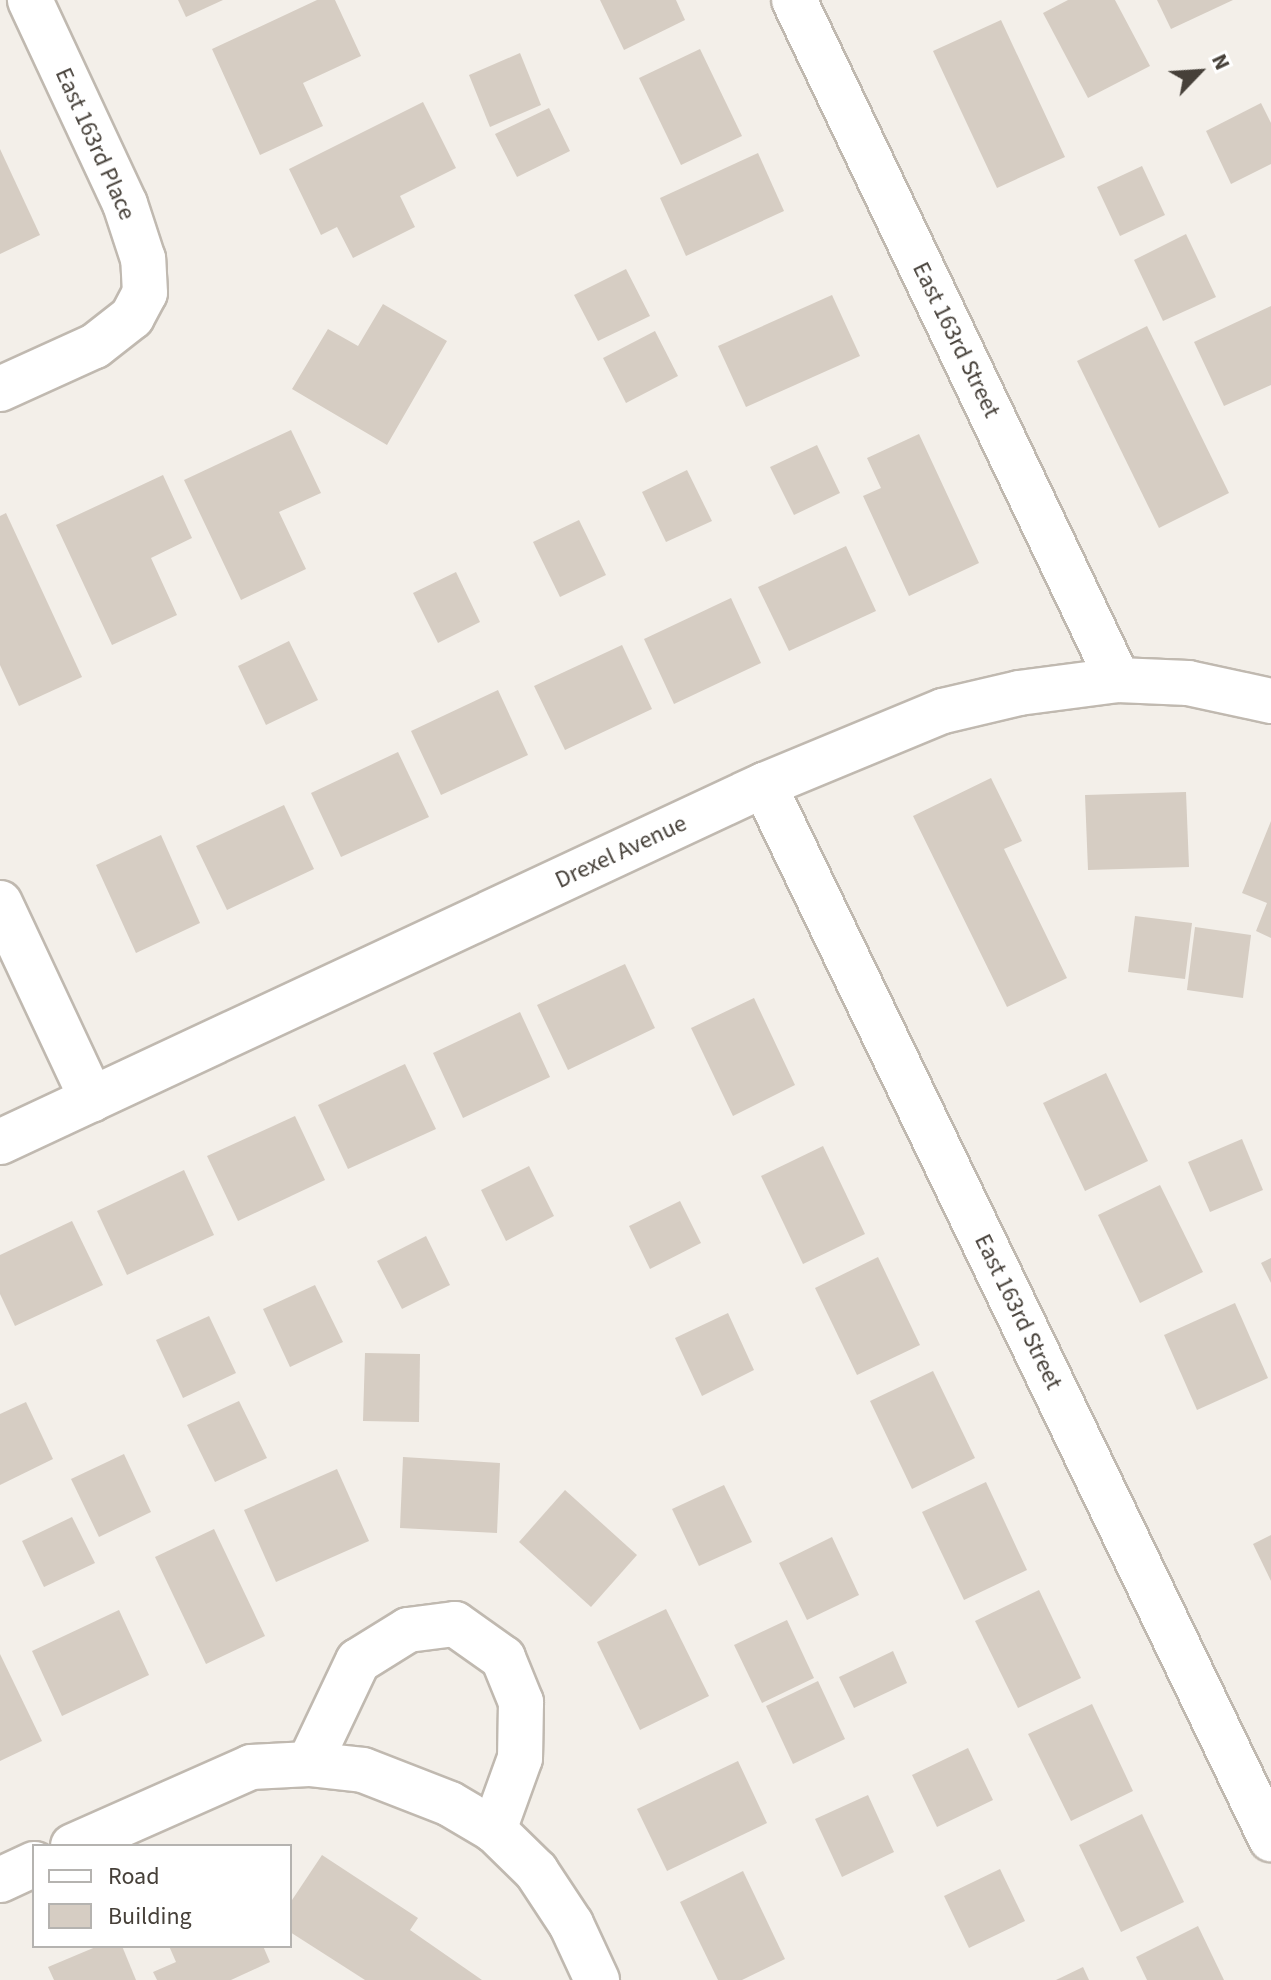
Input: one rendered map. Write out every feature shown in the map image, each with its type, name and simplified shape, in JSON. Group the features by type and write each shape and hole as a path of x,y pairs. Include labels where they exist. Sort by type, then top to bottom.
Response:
{"street":[{"name":"East 163rd Place","path":"0,389 95,346 132,317 145,293 143,259 125,204 30,0"},
{"name":"East 163rd Street","path":"801,2 1118,680"},
{"name":"Drexel Avenue","path":"0,1142 764,785 943,711 1019,693 1118,680 1188,683 1271,701"},
{"name":"East 163rd Street","path":"764,785 1271,1839"},
{"path":"0,903 92,1099"},
{"path":"309,1764 358,1661 408,1630 455,1624 503,1658 521,1702 520,1758 494,1830"},
{"path":"78,1844 251,1767 309,1764 363,1770 417,1789 494,1830 536,1871 571,1924 597,1980"},
{"path":"0,1880 32,1865"}],"building":[{"path":"178,0 223,0 186,17"},
{"path":"317,0 335,0 361,56 303,83 323,126 260,155 212,49"},
{"path":"600,0 676,0 685,20 624,50"},
{"path":"1068,0 1115,0 1150,66 1088,98 1043,13"},
{"path":"1157,0 1233,0 1171,29"},
{"path":"1001,20 1065,157 997,188 933,51"},
{"path":"700,49 742,136 681,165 639,78"},
{"path":"520,53 541,105 490,127 469,75"},
{"path":"423,102 456,168 400,196 415,227 353,258 337,227 321,235 289,169"},
{"path":"1261,103 1271,123 1271,164 1231,184 1206,131"},
{"path":"549,108 570,151 517,177 495,134"},
{"path":"0,149 40,235 0,254"},
{"path":"758,153 784,211 686,256 660,198"},
{"path":"1142,166 1165,215 1120,236 1097,187"},
{"path":"1186,234 1216,297 1163,321 1134,260"},
{"path":"626,269 650,316 598,341 574,295"},
{"path":"832,295 860,356 746,407 718,346"},
{"path":"383,304 447,341 387,445 292,389 328,329 358,346"},
{"path":"1271,306 1271,385 1224,406 1194,342"},
{"path":"1147,326 1229,493 1159,528 1077,361"},
{"path":"655,331 678,376 626,403 603,358"},
{"path":"291,430 321,493 279,512 306,569 241,600 184,480"},
{"path":"919,434 979,563 909,596 863,496 881,488 867,458"},
{"path":"817,445 840,493 794,515 770,467"},
{"path":"687,470 712,521 666,542 642,492"},
{"path":"163,475 192,538 151,558 177,615 112,645 56,525"},
{"path":"6,513 82,677 19,706 0,665 0,516"},
{"path":"579,520 606,575 560,597 533,542"},
{"path":"846,546 876,611 789,651 758,587"},
{"path":"456,572 480,622 438,643 413,593"},
{"path":"731,598 761,663 674,704 644,639"},
{"path":"289,641 318,700 266,725 238,666"},
{"path":"622,645 652,709 565,750 534,686"},
{"path":"498,690 528,755 441,795 411,731"},
{"path":"398,752 429,817 341,857 311,793"},
{"path":"991,778 1022,841 1004,849 1067,978 1007,1007 913,816"},
{"path":"1186,792 1189,867 1088,870 1085,795"},
{"path":"284,805 314,869 227,910 196,846"},
{"path":"1271,821 1271,938 1256,931 1267,903 1242,893"},
{"path":"161,835 200,923 136,953 96,865"},
{"path":"1135,916 1192,923 1185,979 1128,972"},
{"path":"1195,927 1251,935 1243,998 1187,990"},
{"path":"625,964 655,1028 568,1070 537,1005"},
{"path":"754,998 795,1085 733,1116 691,1028"},
{"path":"520,1012 550,1077 463,1118 433,1053"},
{"path":"405,1064 436,1129 348,1169 318,1105"},
{"path":"1106,1073 1148,1161 1085,1191 1043,1103"},
{"path":"295,1116 325,1180 238,1221 207,1156"},
{"path":"1242,1139 1263,1190 1210,1212 1188,1162"},
{"path":"823,1146 865,1234 803,1264 761,1176"},
{"path":"529,1166 554,1216 506,1241 481,1190"},
{"path":"184,1170 214,1235 127,1275 97,1211"},
{"path":"1160,1185 1203,1272 1140,1303 1098,1215"},
{"path":"680,1201 701,1243 650,1269 629,1226"},
{"path":"72,1221 103,1285 15,1326 0,1294 0,1255"},
{"path":"426,1236 450,1285 402,1309 377,1261"},
{"path":"878,1257 920,1345 857,1375 815,1288"},
{"path":"1271,1258 1271,1283 1261,1263"},
{"path":"315,1285 343,1342 290,1367 263,1309"},
{"path":"1235,1303 1268,1378 1197,1410 1164,1335"},
{"path":"728,1313 754,1370 702,1396 675,1338"},
{"path":"209,1316 236,1373 183,1398 156,1340"},
{"path":"365,1353 420,1354 419,1422 363,1421"},
{"path":"933,1371 975,1458 912,1489 870,1401"},
{"path":"239,1401 267,1458 215,1482 187,1425"},
{"path":"26,1402 53,1459 0,1485 0,1414"},
{"path":"124,1454 151,1512 99,1537 71,1479"},
{"path":"403,1457 500,1463 497,1533 400,1528"},
{"path":"337,1469 369,1541 276,1582 244,1510"},
{"path":"986,1482 1027,1570 964,1600 922,1512"},
{"path":"724,1485 752,1542 699,1566 672,1509"},
{"path":"565,1490 637,1555 591,1607 519,1542"},
{"path":"72,1517 95,1563 44,1587 22,1541"},
{"path":"214,1529 265,1636 206,1664 155,1557"},
{"path":"1271,1535 1271,1581 1253,1544"},
{"path":"832,1537 859,1595 807,1620 779,1563"},
{"path":"1039,1590 1081,1678 1018,1708 975,1621"},
{"path":"666,1609 709,1696 640,1730 597,1642"},
{"path":"119,1610 149,1675 62,1716 32,1651"},
{"path":"787,1620 814,1678 762,1703 734,1645"},
{"path":"893,1651 907,1683 854,1708 839,1677"},
{"path":"0,1654 42,1741 0,1761"},
{"path":"818,1681 845,1739 793,1764 766,1706"},
{"path":"1092,1704 1133,1791 1071,1821 1028,1734"},
{"path":"968,1748 993,1800 937,1827 912,1775"},
{"path":"738,1761 767,1823 667,1871 637,1809"},
{"path":"868,1795 894,1852 842,1877 815,1819"},
{"path":"1142,1814 1184,1902 1121,1932 1079,1845"},
{"path":"322,1855 418,1918 410,1930 482,1980 365,1980 292,1933 292,1900"},
{"path":"1000,1869 1025,1921 969,1948 944,1896"},
{"path":"743,1871 785,1959 742,1980 718,1980 680,1902"},
{"path":"1198,1926 1224,1980 1147,1980 1136,1957"},
{"path":"93,1948 123,1948 136,1980 54,1980 48,1967"},
{"path":"170,1948 264,1948 270,1962 231,1980 157,1980 153,1972 176,1962"},
{"path":"1083,1967 1089,1980 1056,1980"}]}
